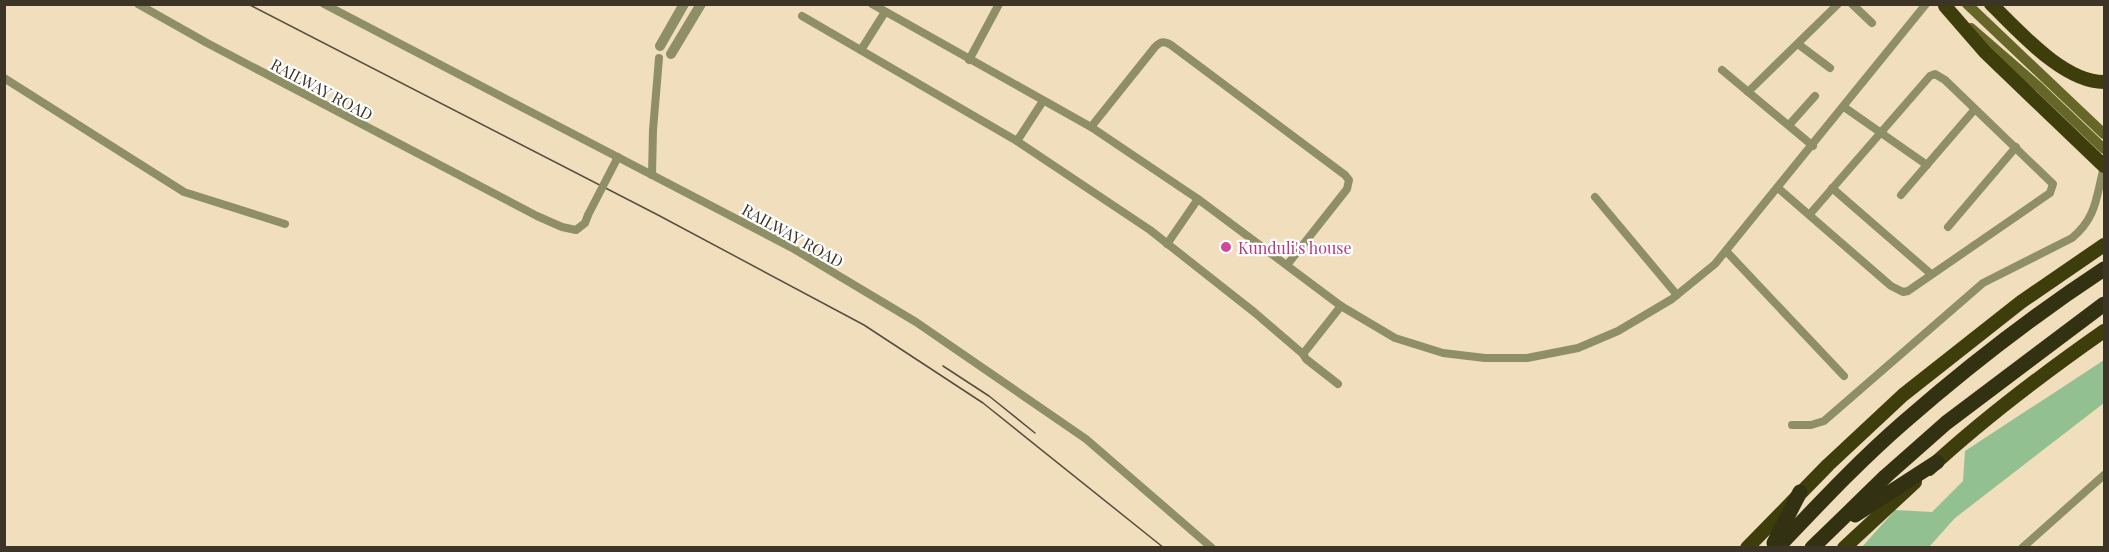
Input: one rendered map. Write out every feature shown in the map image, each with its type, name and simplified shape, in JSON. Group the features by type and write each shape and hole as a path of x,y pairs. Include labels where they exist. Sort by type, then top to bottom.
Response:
{"highway":[{"path":"1991,4 2054,63 2094,82 2104,82"},
{"path":"1944,5 1985,52 2104,167"},
{"path":"1747,548 1800,492 1903,395 2021,302 2104,245"},
{"path":"1777,548 1836,486 1904,422 2026,323 2104,270"},
{"path":"1816,543 1946,423 2104,304"},
{"path":"1844,548 1937,462 2002,407 2104,331"},
{"path":"1816,543 1937,462"},
{"path":"1772,548 1800,492"}],"main road":[{"path":"1967,4 2104,134"},
{"path":"1944,5 2039,87 2104,149"}],"street":[{"name":"RAILWAY ROAD","path":"138,4 228,54 562,227 576,230 585,223 618,158"},
{"name":"RAILWAY ROAD","path":"324,4 794,249 916,322 1086,439 1212,548"},
{"path":"652,175 659,58 657,55 684,4"},
{"path":"659,58 667,58 671,54 701,4"},
{"path":"872,4 1091,127 1198,199 1341,306 1395,338 1443,353 1485,358 1527,358 1578,348 1618,331 1677,295 1715,264 1926,4"},
{"path":"969,60 999,4"},
{"path":"1748,92 1838,4"},
{"path":"1852,4 1872,23"},
{"path":"861,50 885,12"},
{"path":"802,16 1017,141 1150,230 1254,312 1306,359 1338,384"},
{"path":"1091,127 1155,47 1165,42 1171,45 1345,175 1348,180 1347,189 1287,265"},
{"path":"1798,44 1830,68"},
{"path":"1722,70 1813,146"},
{"path":"1778,188 1897,291 1908,291 2050,193 2053,184 1945,80 1935,74 1930,76 1810,214"},
{"path":"4,78 184,192 285,224"},
{"path":"1789,125 1815,96"},
{"path":"1017,141 1043,100"},
{"path":"1844,107 1927,165"},
{"path":"1901,195 1975,109"},
{"path":"1948,228 2016,147"},
{"path":"1792,424 1811,425 1824,421 1983,283 2072,238 2085,227 2092,216 2104,167"},
{"path":"1832,188 1931,274"},
{"path":"1595,198 1677,295"},
{"path":"1167,244 1198,199"},
{"path":"1726,251 1844,376"},
{"path":"1303,354 1341,306"},
{"path":"2022,548 2104,475"}],"green space":[{"path":"2104,360 2104,403 1955,518 1929,547 1862,547 1895,510 1932,512 1963,481 1965,451"}],"tram line":[{"path":"248,4 658,215 864,325 983,403 1164,548"},
{"path":"943,366 989,396 1035,433"}],"place":[{"name":"Kunduli's house","path":"1226,247"}]}
